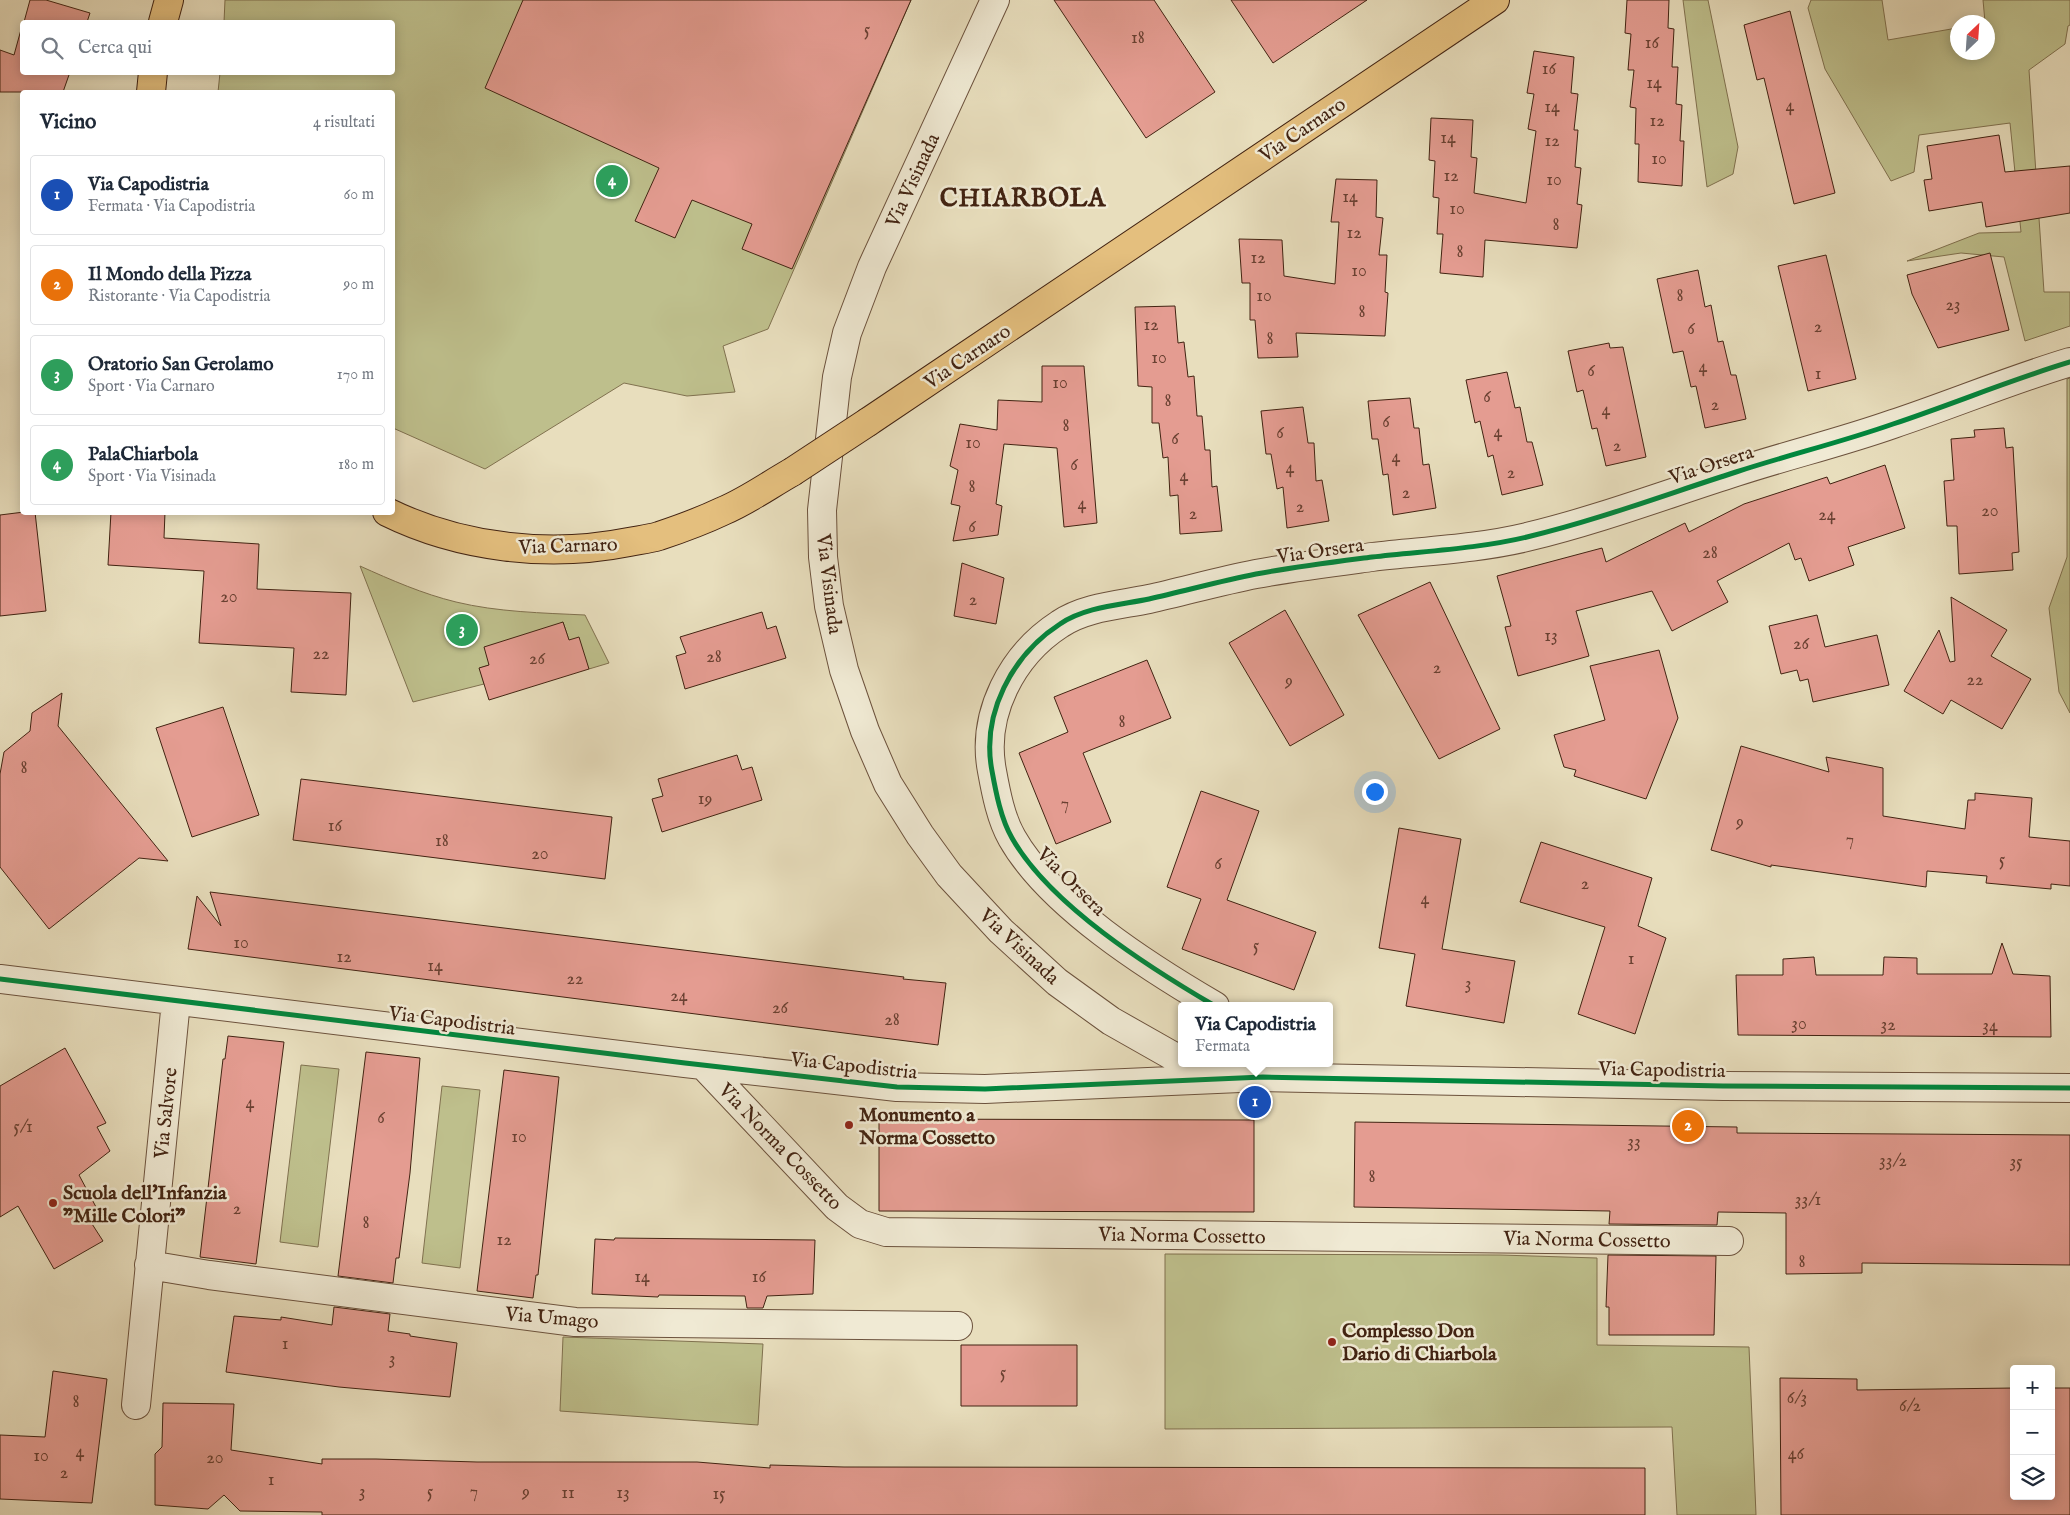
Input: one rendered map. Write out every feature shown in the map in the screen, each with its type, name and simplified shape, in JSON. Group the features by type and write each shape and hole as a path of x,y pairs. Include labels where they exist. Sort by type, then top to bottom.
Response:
{"main road":[{"path":"163,20 169,0"},
{"name":"Via Carnaro","path":"393,515 404,521 456,538 512,547 559,549 604,547 657,537 724,511 792,472 868,422 1494,0"},
{"path":"151,90 153,75"}],"street":[{"name":"Via Visinada","path":"995,0 872,267 848,333 837,377 822,510 829,606 844,670 865,731 888,784 920,835 949,875 1001,931 1057,982 1111,1021 1178,1058"},
{"name":"Via Orsera","path":"1208,1002 1169,979 1112,939 1071,906 1037,873 1011,837 1000,805 991,766 991,729 1001,693 1011,672 1026,651 1062,622 1099,608 1144,600 1257,574 1370,557 1523,538 1576,524 1798,452 1891,425 2027,375 2070,362"},
{"name":"Via Capodistria","path":"0,979 897,1087 985,1089 1263,1070 1703,1085 2070,1088"},
{"name":"Via Salvore","path":"136,1405 176,1001"},
{"name":"Via Norma Cossetto","path":"703,1065 838,1207 860,1224 886,1232 1729,1241"},
{"path":"1205,1067 1216,1071 1263,1070"},
{"name":"Via Umago","path":"149,1265 209,1275 576,1322 958,1326"}],"green space":[{"path":"225,0 911,0 768,329 723,346 735,392 687,396 624,383 485,469 395,429 395,90 218,90 220,75 395,75 395,20 224,20"},
{"path":"1683,0 1708,0 1738,147 1733,174 1707,187"},
{"path":"1811,0 1882,0 1888,40 1950,29 1950,60 1995,60 1995,15 1984,15 1983,0 2070,0 2070,25 2068,26 2065,44 2029,70 2044,292 2070,292 2070,326 2025,341 2004,257 1961,253 1907,261 1979,233 2021,232 2010,123 1919,135 1914,172 1891,181 1825,69 1808,8"},
{"path":"2070,378 2070,713 2059,692 2049,608 2067,557 2067,379"},
{"path":"360,566 419,591 456,602 504,610 585,615 609,663 589,669 569,640 563,622 489,665 480,668 484,684 413,702"},
{"path":"301,1065 339,1069 318,1247 280,1242"},
{"path":"442,1086 480,1090 460,1268 422,1263"},
{"name":"Complesso Don Dario di Chiarbola","path":"1165,1254 1500,1255 1597,1258 1597,1345 1749,1347 1756,1515 1677,1515 1672,1427 1165,1429"},
{"path":"563,1337 763,1344 758,1425 560,1411"}],"building":[{"path":"30,0 46,0 90,13 88,20 25,20"},
{"path":"523,0 911,0 792,269 742,249 752,224 692,200 675,238 635,221 659,168 485,88"},
{"path":"1054,0 1154,0 1215,92 1146,138"},
{"path":"1231,0 1367,0 1273,63"},
{"path":"1627,0 1669,0 1668,28 1674,29 1672,67 1678,67 1676,104 1682,105 1680,141 1684,141 1682,186 1638,182 1639,144 1635,144 1636,108 1630,107 1634,70 1628,70 1631,34 1625,33"},
{"path":"1790,11 1835,193 1794,204 1764,78 1757,80 1744,25"},
{"path":"20,33 20,75 69,75 64,90 0,92 0,50 14,55"},
{"path":"1534,51 1574,57 1571,93 1578,94 1574,130 1578,130 1575,167 1581,168 1577,204 1582,205 1577,248 1485,240 1483,277 1440,273 1443,234 1437,234 1439,198 1433,197 1435,161 1429,160 1431,118 1473,120 1471,157 1477,158 1474,193 1526,203 1536,131 1528,129 1534,94 1527,93"},
{"path":"1999,135 2005,172 2070,166 2070,213 1986,227 1982,202 1929,211 1924,180 1932,179 1927,146"},
{"path":"1336,179 1377,180 1376,217 1383,218 1379,255 1387,255 1385,292 1388,293 1385,336 1296,333 1298,357 1258,358 1255,320 1250,320 1250,283 1242,283 1239,239 1282,240 1284,276 1335,284 1339,222 1331,222"},
{"path":"1990,253 2009,330 1938,348 1912,294 1907,275"},
{"path":"1826,255 1856,379 1808,391 1778,266"},
{"path":"1698,270 1705,307 1711,305 1718,342 1723,341 1731,375 1736,375 1746,419 1705,428 1696,386 1691,387 1683,351 1673,353 1657,279"},
{"path":"1175,306 1178,343 1184,342 1188,377 1194,376 1197,416 1202,416 1205,450 1210,450 1212,487 1217,486 1222,531 1180,534 1178,495 1170,496 1168,457 1163,458 1159,423 1152,423 1152,387 1138,386 1135,307"},
{"path":"1609,343 1610,348 1623,347 1646,457 1606,466 1597,428 1592,429 1583,390 1577,392 1568,351"},
{"path":"1042,366 1084,366 1097,523 1064,527 1057,448 1004,444 996,504 1002,506 998,535 953,541 960,506 951,504 958,470 950,466 960,424 997,430 998,400 1042,402"},
{"path":"1507,372 1515,408 1520,407 1527,442 1532,442 1543,485 1502,495 1493,455 1488,457 1480,421 1475,423 1466,380"},
{"path":"1410,398 1414,428 1419,428 1423,465 1429,464 1436,508 1393,515 1388,474 1383,475 1378,439 1372,439 1368,401"},
{"path":"1303,407 1308,443 1314,443 1316,481 1322,480 1329,521 1287,528 1283,487 1277,489 1271,454 1266,454 1261,411"},
{"path":"2004,428 2006,448 2013,447 2019,552 2012,553 2013,570 1959,574 1957,526 1947,526 1944,481 1954,480 1951,439 1975,437 1974,430"},
{"path":"1885,465 1905,528 1848,547 1854,565 1809,581 1801,558 1795,560 1789,543 1717,581 1728,602 1672,631 1652,591 1576,611 1589,656 1518,676 1505,627 1511,626 1497,576 1602,548 1606,562 1685,523 1689,532 1744,504 1827,477 1830,484"},
{"path":"20,512 20,515 35,515 46,611 0,616 0,515"},
{"path":"111,515 165,515 164,538 259,544 257,589 351,593 346,695 291,692 294,648 199,643 204,571 108,565"},
{"path":"962,563 1004,578 996,624 954,616"},
{"path":"1430,582 1500,729 1439,759 1358,615"},
{"path":"1951,597 2007,630 1991,656 2031,679 2002,729 1951,700 1943,714 1904,691 1939,630 1950,662 1955,661"},
{"path":"1285,610 1344,715 1290,746 1229,643"},
{"path":"762,612 767,629 776,626 786,658 685,689 676,656 686,653 680,637"},
{"path":"1817,615 1825,647 1877,635 1889,685 1813,702 1808,679 1800,681 1797,670 1781,674 1769,626"},
{"path":"563,622 569,640 579,637 589,669 489,700 479,668 489,665 484,647"},
{"path":"1659,650 1678,718 1646,799 1574,776 1576,770 1564,767 1554,735 1605,720 1590,666"},
{"path":"1147,660 1171,718 1083,753 1111,822 1056,844 1019,753 1068,732 1054,697"},
{"path":"62,693 58,726 168,861 139,858 49,929 0,867 0,774 4,752 30,731 32,713"},
{"path":"223,707 259,815 192,837 156,728"},
{"path":"1741,746 1829,772 1826,757 1883,768 1883,816 1965,829 1968,800 1975,800 1975,793 2032,798 2029,837 2070,841 2070,886 2051,884 2051,889 1986,883 1987,876 1927,871 1926,887 1771,865 1771,867 1711,850"},
{"path":"737,755 742,770 752,767 762,800 662,832 652,799 663,796 658,779"},
{"path":"301,779 612,817 605,879 293,840"},
{"path":"1201,791 1259,811 1227,900 1316,932 1294,990 1182,949 1201,899 1167,887"},
{"path":"1399,828 1461,839 1442,949 1515,961 1504,1023 1406,1006 1415,954 1379,948"},
{"path":"1541,842 1652,878 1638,926 1666,938 1635,1034 1578,1014 1605,927 1520,902"},
{"path":"210,892 946,983 938,1045 188,949 197,896 221,926"},
{"path":"2002,943 2013,974 2050,976 2051,1037 1738,1035 1736,975 1783,975 1783,959 1814,957 1816,975 1883,975 1884,957 1917,958 1917,974 1992,974"},
{"path":"228,1036 284,1042 256,1264 200,1257 223,1059 225,1059"},
{"path":"65,1048 106,1123 97,1127 110,1151 79,1175 96,1207 85,1213 103,1241 54,1269 18,1206 0,1217 0,1086"},
{"path":"366,1052 420,1058 410,1173 399,1258 396,1258 393,1283 338,1276"},
{"path":"504,1070 559,1077 538,1275 536,1275 533,1298 477,1291"},
{"path":"879,1119 1254,1120 1254,1212 879,1211"},
{"path":"1355,1122 1737,1127 1737,1133 2070,1135 2070,1265 1862,1263 1862,1273 1786,1274 1786,1213 1718,1212 1717,1225 1609,1224 1610,1211 1354,1207"},
{"path":"615,1238 815,1240 813,1294 767,1296 763,1308 747,1308 745,1296 659,1295 658,1297 592,1294 595,1239 614,1240"},
{"path":"1608,1255 1716,1256 1714,1335 1609,1335 1609,1307 1606,1307"},
{"path":"334,1307 390,1314 388,1331 457,1343 450,1397 339,1387 226,1372 234,1316 281,1320 281,1317 332,1325"},
{"path":"961,1345 1077,1345 1077,1406 961,1406"},
{"path":"53,1371 107,1379 92,1503 0,1499 0,1435 45,1437"},
{"path":"1780,1378 1857,1379 1857,1390 2010,1388 2010,1500 2055,1500 2055,1388 2070,1388 2070,1515 1781,1515"},
{"path":"163,1403 234,1404 231,1450 322,1464 322,1459 376,1459 477,1462 697,1462 770,1468 770,1465 844,1467 1645,1468 1645,1515 322,1515 322,1512 240,1511 224,1495 208,1509 155,1505 155,1454 162,1447"}],"cycle path":[{"path":"1208,1002 1132,954 1076,911 1029,863 1008,831 999,806 992,771 990,750 991,728 996,708 1014,669 1043,637 1060,624 1092,610 1285,569 1489,544 1554,530 1874,431 2025,376 2070,362"},
{"path":"0,979 685,1063 897,1087 985,1089 1263,1077 1723,1086 2070,1088"}],"place":[{"name":"PalaChiarbola","path":"612,181"},
{"name":"Oratorio San Gerolamo","path":"462,630"},
{"name":"Via Capodistria","path":"1255,1102"},
{"name":"Monumento a Norma Cossetto","path":"849,1125"},
{"name":"Il Mondo della Pizza","path":"1688,1126"},
{"name":"Scuola dell'Infanzia \"Mille Colori\"","path":"53,1203"},
{"name":"Complesso Don Dario di Chiarbola","path":"1332,1342"}],"district":[{"name":"CHIARBOLA","path":"1023,197"}]}
